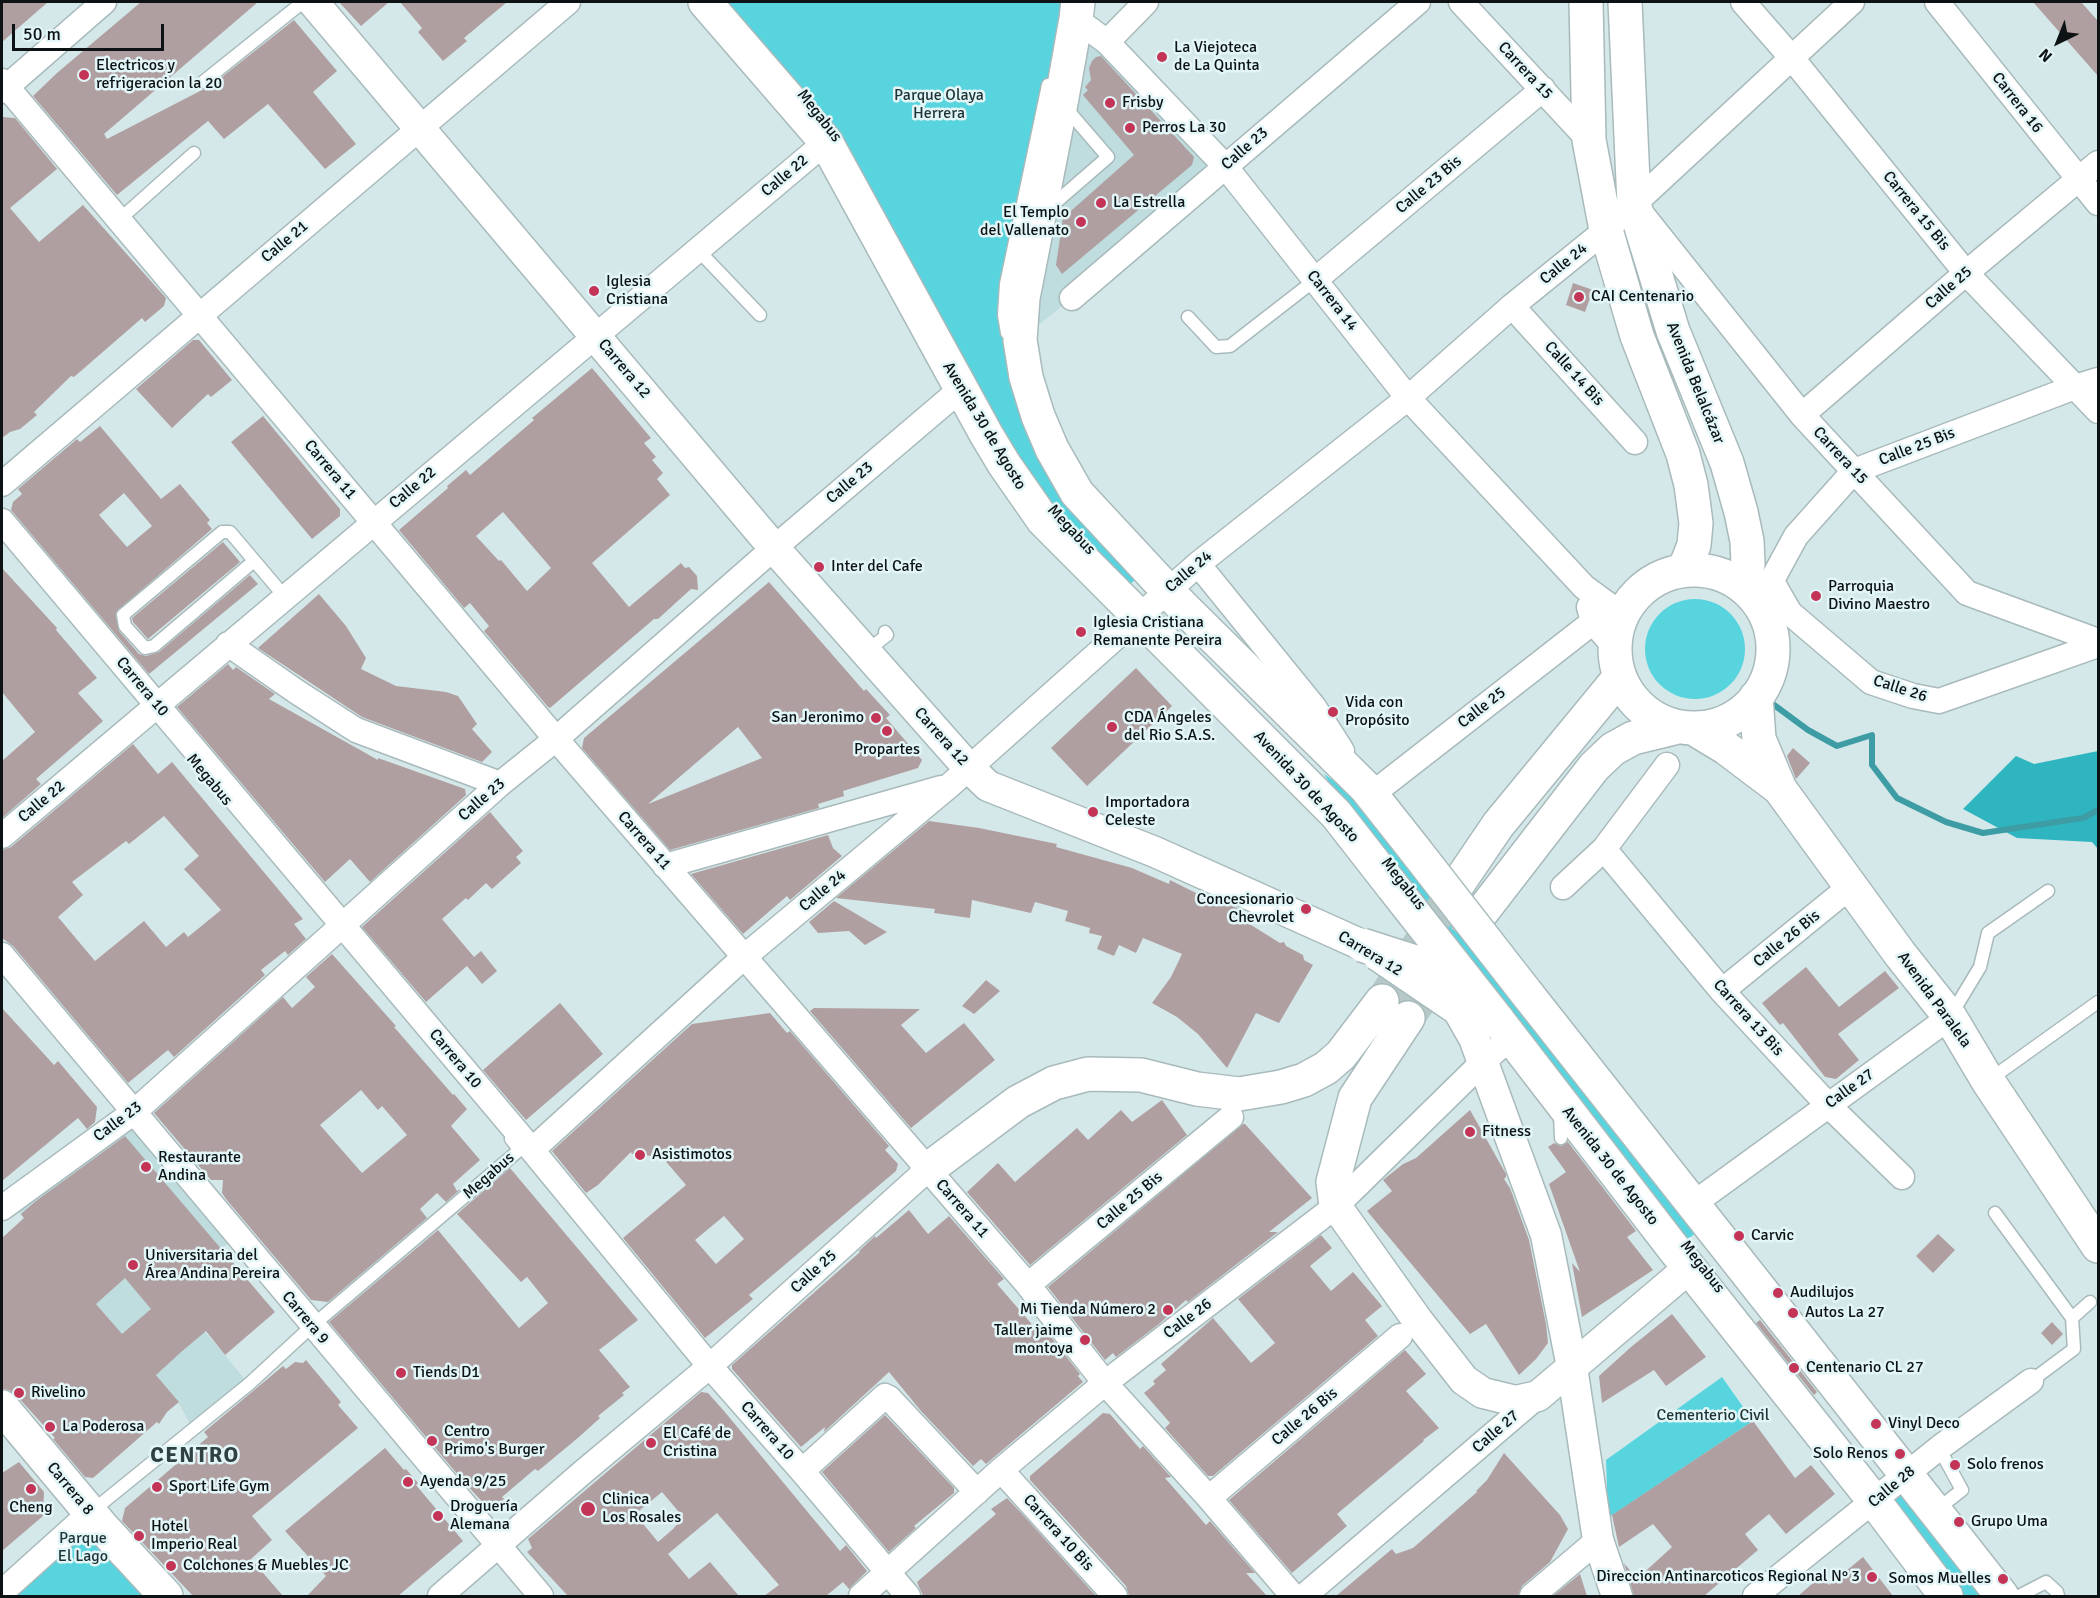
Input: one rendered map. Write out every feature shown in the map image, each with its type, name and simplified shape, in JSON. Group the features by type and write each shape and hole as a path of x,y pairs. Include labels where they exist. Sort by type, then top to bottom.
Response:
{"main road":[{"name":"Avenida 30 de Agosto","path":"705,2 831,135 961,389 1004,464 1043,520 1153,603 1365,797 1415,850 1693,1204 1891,1487 1946,1596"},
{"path":"1586,2 1589,140 1606,230 1637,336 1683,454 1691,485 1696,523 1694,545 1688,563 1681,571"},
{"name":"Avenida Belalcázar","path":"1625,2 1634,204 1673,331 1727,463 1741,512 1747,541 1748,564 1759,589"},
{"name":"Avenida 30 de Agosto","path":"1077,10 1056,88 1038,218 1023,298 1020,340 1026,377 1038,416 1052,449 1077,493 1153,603 1336,814 1465,978 1491,1039 1560,1101 1649,1227 1891,1487 1934,1512 2002,1596"},
{"path":"1471,921 1594,767 1612,749 1633,738 1684,728 1726,719 1756,697 1770,673 1774,654 1770,622 1759,589 1714,572 1698,569 1681,571 1650,586 1636,598 1618,628 1603,633 1624,690 1642,711 1658,722 1684,728"},
{"path":"1458,884 1498,825 1619,678"},
{"name":"Avenida Paralela","path":"1756,697 1759,739 1780,789 1950,1017 1988,1081 2098,1246"},
{"name":"Avenida Paralela","path":"1684,728 1726,748 1780,789"},
{"path":"1362,945 1465,978"},
{"name":"Calle 25","path":"927,1170 1018,1102 1054,1083 1088,1074 1141,1074 1197,1089 1235,1106 1304,1080 1326,1068 1395,1010 1355,1098 1333,1182 1336,1206"},
{"name":"Carrera 8","path":"2,1407 90,1513 166,1596"}],"street":[{"path":"3,86 104,2"},
{"name":"Carrera 12","path":"313,2 774,548 876,642 959,777 988,786 1155,852 1362,945 1458,1010 1491,1039 1546,1235 1572,1367 1598,1540 1617,1596"},
{"name":"Calle 21","path":"2,484 568,2"},
{"path":"1107,42 1146,2"},
{"name":"Calle 23","path":"1072,298 1418,2"},
{"name":"Carrera 15","path":"1461,2 1589,140"},
{"name":"Carrera 15 Bis","path":"1743,2 1791,57 1966,273 2098,411"},
{"name":"Calle 24","path":"532,1150 744,957 959,777 1198,564 1408,398 1512,306 1606,230 1852,2"},
{"name":"Carrera 16","path":"1937,2 2098,203"},
{"name":"Carrera 14","path":"1077,10 1225,166 1408,398 1584,587 1610,606 1626,612"},
{"name":"Carrera 11","path":"3,86 374,521 556,739 1028,1285 1105,1383 1209,1498 1293,1596"},
{"name":"Calle 23 Bis","path":"1315,280 1543,89"},
{"name":"Calle 22","path":"2,836 831,135"},
{"name":"Calle 25","path":"1802,415 1966,273 2098,163"},
{"name":"Carrera 15","path":"1634,204 1802,415 1967,593 2098,643"},
{"name":"Calle 14 Bis","path":"1512,306 1635,442"},
{"name":"Calle 25 Bis","path":"1759,589 1796,536 1854,471 2098,380"},
{"name":"Calle 23","path":"2,1208 134,1112 500,784 556,739 774,548 961,389"},
{"name":"Carrera 10","path":"2,520 153,707 338,928 532,1150 710,1366 908,1596"},
{"path":"1198,564 1314,707 1365,797"},
{"name":"Carrera 14","path":"1584,587 1603,633"},
{"name":"Calle 26","path":"1759,589 1871,682 1913,696 1939,701 2098,643"},
{"name":"Calle 25","path":"1365,797 1603,633"},
{"path":"228,644 356,730 500,784"},
{"path":"1563,887 1604,849 1667,765"},
{"path":"665,866 959,777"},
{"name":"Carrera 13 Bis","path":"1604,849 1722,991 1828,1106 1902,1177"},
{"name":"Calle 26 Bis","path":"1722,991 1851,886"},
{"name":"Carrera 9","path":"2,955 541,1596"},
{"name":"Calle 27","path":"1693,1204 1950,1017"},
{"name":"Calle 26","path":"861,1596 1001,1470 1105,1383 1336,1206 1491,1039"},
{"name":"Calle 25 Bis","path":"1028,1285 1235,1106"},
{"name":"Calle 25","path":"440,1596 710,1366 927,1170"},
{"path":"1336,1206 1418,1321 1464,1380 1483,1393 1516,1401 1538,1396"},
{"name":"Calle 27","path":"1304,1596 1689,1268"},
{"name":"Calle 26 Bis","path":"1209,1498 1400,1336"},
{"name":"Calle 28","path":"1755,1596 1939,1448 2031,1381"},
{"path":"802,1471 885,1396 977,1492"},
{"name":"Carrera 10 Bis","path":"1001,1470 1115,1596"},
{"path":"2,1592 90,1513"},
{"path":"1532,1596 1598,1540"}],"lane":[{"path":"203,82 303,2"},
{"path":"1038,218 1108,157 1056,88"},
{"path":"1033,437 1012,371 1004,315 1006,284 1056,88"},
{"path":"119,220 194,153"},
{"path":"697,249 760,315"},
{"path":"1188,317 1216,347 1230,346 1315,280"},
{"name":"Megabus","path":"1015,457 1052,513 1153,603 1332,772"},
{"name":"Megabus","path":"1058,484 1068,500 1153,603 1344,807 1891,1487 1959,1596"},
{"path":"2,532 153,707"},
{"path":"254,561 153,646 144,648 125,626 123,615 222,532 230,532 285,597"},
{"path":"1950,1017 1980,967 1988,933 2048,891"},
{"name":"Megabus","path":"1471,921 1836,1406"},
{"name":"Megabus","path":"90,1513 249,1384 312,1326 519,1148 338,928"},
{"path":"1988,1081 2098,1002"},
{"path":"1560,1101 1561,1138"},
{"path":"1995,1213 2072,1318 2074,1348 2031,1381"},
{"path":"2072,1318 2090,1302"},
{"path":"1934,1512 1962,1490 1939,1448"},
{"path":"90,1513 90,1524 154,1596"},
{"path":"1952,1553 1987,1596"},
{"path":"2019,1596 2046,1582 2057,1592 2058,1596"}],"shaded area":[{"path":"1076,19 1225,166 1020,340"},
{"path":"2098,751 2098,849 2092,842 2017,838 1963,809 2016,756 2034,764"},
{"name":"Universitaria del Área Andina Pereira","path":"134,1112 237,1236 171,1291 249,1384 193,1429 176,1398 9,1201"}],"green space":[{"name":"Parque Olaya Herrera","path":"726,2 1062,2 1013,376 1139,576 1126,588 1052,513"},
{"path":"1695,599 1714,603 1730,614 1741,630 1745,649 1741,668 1730,684 1714,695 1695,699 1676,695 1660,684 1649,668 1645,649 1649,630 1660,614 1676,603"},
{"path":"1324,774 1357,797 1698,1231 1683,1243 1344,807"},
{"name":"Cementerio Civil","path":"1722,1377 1753,1421 1608,1518 1606,1460"},
{"path":"1896,1483 1987,1596 1959,1596 1880,1497"},
{"name":"Parque El Lago","path":"85,1518 154,1596 2,1596"}],"building":[{"path":"2,2 48,2 2,42"},
{"path":"141,2 258,2 104,134 107,139 208,88 294,20 337,71 313,92 356,144 325,169 268,104 224,139 208,121 117,195 33,96"},
{"path":"339,2 389,2 361,26"},
{"path":"400,2 507,2 464,38 467,41 443,61 418,32 422,28"},
{"path":"2033,2 2081,2 2098,21 2098,76"},
{"path":"1101,56 1194,157 1192,165 1062,274 1056,265 1063,218 1134,155 1083,95 1088,90 1085,87 1091,80 1089,68 1092,61"},
{"path":"2,117 15,118 57,169 10,208 39,242 83,205 166,298 164,306 145,322 142,318 74,377 71,376 34,412 37,415 20,429 2,438"},
{"name":"CAI Centenario","path":"1573,283 1593,290 1585,312 1566,305"},
{"path":"193,340 199,340 232,380 211,397 208,394 172,428 136,389"},
{"path":"592,368 651,438 644,443 656,457 652,460 663,473 657,479 670,495 592,563 629,607 681,563 685,568 689,567 697,576 698,590 691,589 550,708 484,631 489,626 470,603 464,608 399,530 466,470 470,475 534,420 532,418","holes":["503,512 551,568 527,591 501,560 499,561 476,536"]},
{"path":"263,416 340,509 340,516 312,539 231,442"},
{"path":"100,426 161,499 180,484 210,520 207,523 212,529 116,612 119,631 139,654 146,656 159,652 250,575 258,584 149,674 11,510 13,502 22,494 18,489 77,439 80,442","holes":["124,493 152,526 127,547 99,515"]},
{"path":"223,542 240,562 148,639 132,618"},
{"path":"2,568 57,628 56,630 97,678 78,693 103,721 36,779 41,784 2,818 2,761 35,732 2,692"},
{"path":"769,582 864,691 866,689 890,715 886,718 922,760 918,768 843,791 844,796 818,804 819,808 670,850 582,748 584,738","holes":["738,727 762,758 648,804"]},
{"path":"319,594 346,626 366,658 361,669 396,686 446,692 458,696 477,724 472,729 492,752 482,762 362,717 258,648"},
{"path":"228,664 233,670 236,667 275,694 269,699 378,760 378,758 465,789 466,795 370,882 350,859 325,882 177,707"},
{"name":"CDA Ángeles del Rio S.A.S.","path":"1136,668 1172,706 1087,786 1051,748"},
{"path":"133,744 158,774 172,762 303,919 294,924 306,939 288,955 285,951 261,970 265,975 174,1057 168,1050 128,1083 13,946 2,938 2,850 11,847","holes":["164,816 199,856 184,869 221,910 188,937 184,932 166,947 144,921 95,961 58,917 83,895 72,882 126,841 129,844"]},
{"path":"1793,748 1810,763 1796,779 1787,756"},
{"path":"490,812 523,851 516,857 521,863 492,889 486,883 442,919 474,957 481,951 497,971 482,984 467,966 426,1002 362,927"},
{"path":"929,821 979,828 1057,844 1056,847 1132,868 1169,884 1170,880 1208,899 1210,896 1239,909 1235,915 1280,943 1284,942 1286,946 1303,955 1304,960 1313,965 1279,1023 1256,1013 1227,1068 1198,1034 1177,1017 1152,1003 1171,977 1182,954 1143,938 1136,953 1119,945 1114,956 1097,949 1102,936 1089,933 1090,928 1065,921 1068,911 1035,902 1031,913 972,900 970,918 934,913 935,909 836,898"},
{"path":"828,835 833,848 842,856 790,900 787,896 743,934 691,874"},
{"path":"834,901 887,932 865,945 849,931 818,933 809,922"},
{"path":"332,954 467,1109 451,1126 480,1160 453,1184 457,1191 462,1188 446,1202 437,1193 420,1209 427,1218 328,1302 311,1300 226,1199 222,1193 223,1180 211,1180 154,1113 283,997 292,1008 315,987 306,977","holes":["361,1090 378,1110 382,1106 407,1135 362,1173 320,1125"]},
{"path":"1806,967 1839,1007 1885,971 1899,988 1838,1034 1859,1060 1836,1079 1825,1077 1783,1023 1780,1025 1762,1003"},
{"path":"986,980 1000,991 974,1014 962,1006"},
{"path":"560,1003 603,1054 526,1120 483,1070"},
{"path":"2,1008 54,1065 58,1061 97,1107 95,1122 87,1129 78,1118 2,1181"},
{"path":"814,1008 920,1009 901,1025 926,1053 964,1023 995,1060 911,1128 810,1011"},
{"path":"770,1013 787,1033 790,1031 889,1146 885,1150 898,1164 896,1171 749,1295 753,1299 705,1338 623,1238 686,1185 662,1157 632,1154 631,1152 598,1185 586,1193 552,1151 692,1024","holes":["724,1216 744,1239 716,1264 695,1240"]},
{"path":"1162,1100 1187,1135 1030,1265 967,1192 998,1163 1015,1182 1077,1128 1088,1140 1121,1110 1132,1122"},
{"path":"1470,1110 1506,1174 1504,1179 1510,1188 1529,1240 1546,1324 1548,1343 1536,1359 1519,1375 1486,1324 1470,1334 1367,1211 1392,1191 1383,1180 1403,1164 1416,1158"},
{"path":"1243,1124 1312,1198 1269,1232 1278,1232 1188,1302 1186,1300 1116,1357 1113,1353 1105,1360 1048,1287"},
{"path":"125,1136 275,1312 225,1355 206,1331 180,1353 156,1375 179,1402 167,1412 159,1424 157,1422 93,1478 85,1477 53,1439 55,1438 16,1395 9,1390 2,1389 2,1238 24,1218 21,1214","holes":["125,1278 151,1309 122,1334 96,1304"]},
{"path":"1568,1142 1636,1231 1627,1237 1653,1270 1582,1317 1572,1263 1580,1272 1549,1184 1566,1172 1548,1147 1554,1143 1561,1146"},
{"path":"510,1168 638,1320 599,1350 630,1387 622,1393 624,1395 598,1416 600,1418 579,1437 538,1471 535,1469 502,1497 504,1499 496,1506 486,1506 329,1322 438,1230 519,1328 548,1303 527,1277 521,1282 457,1214"},
{"path":"909,1210 928,1234 949,1216 1004,1279 997,1284 1042,1336 1043,1327 1080,1374 1078,1376 1083,1382 986,1464 981,1459 973,1466 921,1411 889,1372 824,1432 825,1427 801,1447 732,1369 732,1365 860,1252 875,1236 876,1238"},
{"path":"1938,1234 1955,1250 1933,1273 1916,1256"},
{"path":"1321,1235 1332,1248 1310,1266 1331,1291 1353,1272 1382,1306 1365,1320 1378,1336 1213,1476 1208,1476 1165,1428 1170,1423 1144,1393 1166,1370 1161,1364 1213,1318 1251,1363 1275,1343 1238,1299"},
{"path":"1672,1314 1706,1357 1666,1386 1654,1370 1602,1403 1599,1376"},
{"path":"1760,1320 1817,1392 1814,1395 1756,1323"},
{"path":"2052,1322 2063,1334 2052,1345 2041,1333"},
{"path":"1405,1350 1426,1374 1406,1391 1439,1428 1337,1514 1347,1526 1292,1573 1229,1500"},
{"path":"306,1360 341,1402 338,1405 358,1428 252,1516 272,1540 251,1559 283,1596 193,1596 122,1521 125,1508 208,1437 204,1432 283,1366 286,1369 295,1362 303,1363"},
{"path":"701,1392 708,1393 724,1411 840,1551 846,1545 867,1571 849,1589 843,1582 826,1596 764,1596 779,1585 717,1513 668,1554 689,1579 710,1562 739,1596 568,1596 527,1552 532,1548 528,1539","holes":["662,1492 683,1517 658,1542 635,1514"]},
{"path":"1103,1413 1110,1414 1140,1449 1143,1446 1171,1477 1165,1478 1206,1525 1210,1521 1255,1573 1246,1573 1267,1596 1129,1596 1126,1586 1030,1480 1030,1476"},
{"path":"885,1415 954,1488 954,1493 914,1526 916,1528 889,1552 822,1472"},
{"path":"1753,1421 1795,1478 1811,1465 1835,1494 1786,1534 1769,1514 1745,1534 1758,1550 1704,1596 1634,1596 1624,1563 1637,1579 1672,1547 1653,1524 1619,1547 1612,1515"},
{"path":"385,1448 418,1483 416,1485 463,1541 398,1596 307,1596 326,1576 285,1531"},
{"path":"1504,1453 1560,1515 1568,1529 1550,1562 1522,1586 1518,1596 1336,1596 1392,1549 1396,1554 1413,1548 1477,1492"},
{"path":"19,1462 44,1492 43,1516 2,1551 2,1473"},
{"path":"1007,1498 1096,1596 923,1596 917,1582 996,1514 991,1509"},
{"path":"1863,1557 1893,1596 1798,1596 1821,1576 1829,1585"},
{"path":"1580,1574 1587,1596 1553,1596"}],"waterway":[{"path":"1766,699 1808,730 1837,746 1872,735 1872,765 1897,798 1946,822 1983,833 2083,818 2098,810"}],"tunnel":[{"path":"1382,1001 1458,884"},
{"path":"1408,1018 1482,912"}],"place":[{"name":"La Viejoteca de La Quinta","path":"1162,57"},
{"name":"Electricos y refrigeracion la 20","path":"84,75"},
{"name":"Frisby","path":"1110,103"},
{"name":"Perros La 30","path":"1130,128"},
{"name":"La Estrella","path":"1101,203"},
{"name":"El Templo del Vallenato","path":"1081,222"},
{"name":"Iglesia Cristiana","path":"594,291"},
{"name":"CAI Centenario","path":"1579,297"},
{"name":"Inter del Cafe","path":"819,567"},
{"name":"Parroquia Divino Maestro","path":"1816,596"},
{"name":"Iglesia Cristiana Remanente Pereira","path":"1081,632"},
{"name":"Vida con Propósito","path":"1333,712"},
{"name":"San Jeronimo","path":"876,718"},
{"name":"CDA Ángeles del Rio S.A.S.","path":"1112,727"},
{"name":"Propartes","path":"887,731"},
{"name":"Importadora Celeste","path":"1093,812"},
{"name":"Concesionario Chevrolet","path":"1306,909"},
{"name":"Fitness","path":"1470,1132"},
{"name":"Asistimotos","path":"640,1155"},
{"name":"Restaurante Andina","path":"146,1167"},
{"name":"Carvic","path":"1739,1236"},
{"name":"Universitaria del Área Andina Pereira","path":"133,1265"},
{"name":"Audilujos","path":"1778,1293"},
{"name":"Mi Tienda Número 2","path":"1168,1310"},
{"name":"Autos La 27","path":"1793,1313"},
{"name":"Taller jaime montoya","path":"1085,1340"},
{"name":"Centenario CL 27","path":"1794,1368"},
{"name":"Tiends D1","path":"401,1373"},
{"name":"Rivelino","path":"19,1393"},
{"name":"Vinyl Deco","path":"1876,1424"},
{"name":"La Poderosa","path":"50,1427"},
{"name":"Centro Primo's Burger","path":"432,1441"},
{"name":"El Café de Cristina","path":"651,1443"},
{"name":"Solo Renos","path":"1900,1454"},
{"name":"Solo frenos","path":"1955,1465"},
{"name":"Ayenda 9/25","path":"408,1482"},
{"name":"Sport Life Gym","path":"157,1487"},
{"name":"Cheng","path":"31,1489"},
{"name":"Clinica Los Rosales","path":"588,1509"},
{"name":"Droguería Alemana","path":"438,1516"},
{"name":"Grupo Uma","path":"1959,1522"},
{"name":"Hotel Imperio Real","path":"139,1536"},
{"name":"Colchones & Muebles JC","path":"171,1566"},
{"name":"Direccion Antinarcoticos Regional N° 3","path":"1872,1577"},
{"name":"Somos Muelles","path":"2003,1579"}],"district":[{"name":"CENTRO","path":"195,1456"}]}
